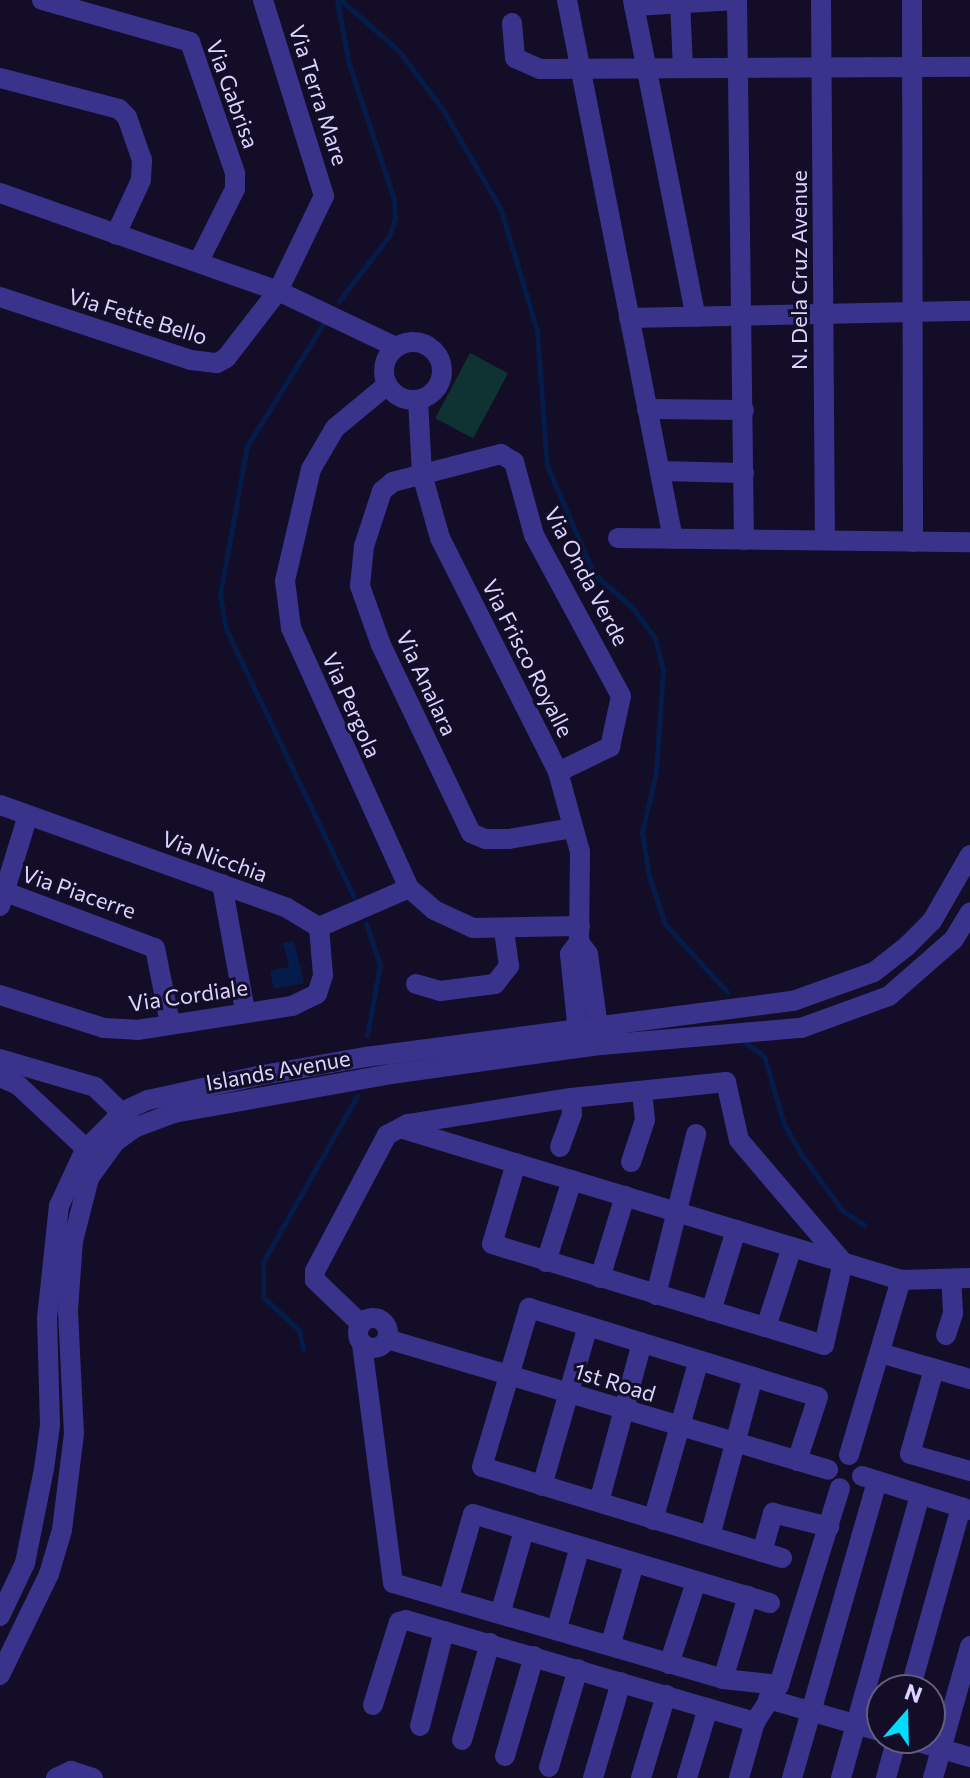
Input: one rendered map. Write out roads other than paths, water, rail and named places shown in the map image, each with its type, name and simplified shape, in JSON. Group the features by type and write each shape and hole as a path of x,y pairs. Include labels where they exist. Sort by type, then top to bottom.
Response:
{"street":[{"name":"Via Gabrisa","path":"42,0 190,42 235,173 235,189 199,261"},
{"name":"Via Terra Mare","path":"263,0 324,196 278,291"},
{"path":"567,0 673,539"},
{"path":"696,317 633,3 737,0 744,312 744,540"},
{"name":"N. Dela Cruz Avenue","path":"821,0 825,540"},
{"path":"912,0 915,313 913,542"},
{"path":"680,3 683,68"},
{"path":"512,23 518,62 540,69 970,67"},
{"path":"0,78 119,109 127,117 142,160 141,180 116,234"},
{"path":"0,193 278,291 396,347 419,343 439,361 438,385 418,400 400,398 387,385 386,360 396,347"},
{"name":"Via Fette Bello","path":"0,297 191,360 217,363 278,291"},
{"path":"629,318 696,317 744,312 970,311"},
{"name":"Via Pergola","path":"387,385 335,428 311,469 285,581 285,608 409,888 454,921 504,931 579,934"},
{"name":"Via Frisco Royalle","path":"418,400 422,474 440,538 558,772 580,852 579,934 570,954 578,1040"},
{"path":"647,409 744,410"},
{"name":"Via Onda Verde","path":"422,474 501,454 514,462 534,535 621,696 610,747 558,772"},
{"path":"660,471 744,473"},
{"name":"Via Analara","path":"422,474 393,482 382,491 364,546 360,586 381,645 471,833 485,839 509,839 573,828"},
{"path":"618,538 970,542"},
{"name":"Via Nicchia","path":"0,805 287,908 319,927"},
{"path":"2,898 28,815"},
{"name":"Islands Avenue","path":"0,1616 25,1563 46,1455 51,1241 59,1206 93,1155 148,1100 272,1073 578,1040 793,1001 874,972 932,921 970,855"},
{"path":"222,884 245,1011"},
{"path":"319,927 409,888"},
{"name":"Via Piacerre","path":"2,898 155,948 170,1023"},
{"name":"Islands Avenue","path":"599,1037 816,1023 889,996 954,939 970,912"},
{"name":"Via Cordiale","path":"0,995 104,1028 137,1030 292,1006 317,994 323,975 319,927"},
{"path":"416,984 440,991 495,984 509,966 504,931"},
{"name":"Via Frisco Royalle","path":"579,934 588,954 599,1037"},
{"path":"0,1059 93,1155"},
{"path":"14,1076 95,1087 129,1120"},
{"path":"843,1262 739,1140 726,1082 571,1098 399,1128 387,1135 315,1271 315,1280 362,1334 393,1583 501,1611 611,1643 669,1664 774,1692 811,1711 866,1727"},
{"path":"631,1162 645,1120 642,1093"},
{"path":"560,1147 572,1114 571,1098"},
{"path":"399,1128 901,1280 960,1279 946,1335"},
{"path":"656,1295 696,1134"},
{"name":"Islands Avenue","path":"0,1675 49,1574 62,1530 74,1434 68,1310 73,1241 78,1206 93,1155"},
{"path":"516,1163 492,1244 546,1262 824,1345 843,1262"},
{"path":"546,1262 572,1180"},
{"path":"600,1278 625,1196"},
{"path":"711,1311 736,1230"},
{"path":"766,1327 792,1247"},
{"path":"849,1455 901,1280"},
{"path":"782,1558 482,1467 529,1308 818,1397 797,1461"},
{"name":"1st Road","path":"362,1334 372,1319 383,1322 387,1339 797,1461 834,1479"},
{"path":"542,1486 588,1326"},
{"path":"599,1502 642,1343"},
{"path":"880,1353 970,1379"},
{"path":"653,1520 699,1360"},
{"path":"934,1369 910,1454 970,1471"},
{"path":"710,1536 753,1377"},
{"path":"739,1778 755,1722 774,1692 829,1527 835,1458 849,1455 860,1463 869,1479 966,1509 915,1674"},
{"path":"834,1479 853,1487 869,1479"},
{"path":"792,1778 869,1479"},
{"path":"841,1778 920,1495"},
{"path":"762,1552 773,1513 829,1527"},
{"path":"449,1597 473,1514 770,1603"},
{"path":"501,1611 524,1530"},
{"path":"557,1628 580,1546"},
{"path":"611,1643 634,1564"},
{"path":"669,1664 696,1582"},
{"path":"723,1679 748,1596"},
{"path":"373,1705 399,1622 490,1643 755,1722"},
{"path":"420,1726 444,1631"},
{"path":"462,1740 490,1643"},
{"path":"946,1731 970,1646"},
{"path":"505,1756 534,1656"},
{"path":"549,1767 578,1669"},
{"path":"593,1778 621,1682"},
{"path":"641,1778 666,1695"},
{"path":"687,1778 708,1708"},
{"path":"946,1750 970,1757"},
{"path":"886,1778 893,1754"},
{"path":"933,1778 940,1754"},
{"path":"56,1778 71,1771 93,1778"}],"water":[{"path":"294,941 304,983 274,989 270,971 289,967 283,943"}],"waterway":[{"path":"337,0 349,64 394,199 395,218 389,236 339,301"},
{"path":"341,0 399,51 443,110 501,210 537,331 547,466 594,574 631,606 655,638 663,671 656,772 642,833 649,876 665,924 728,993"},
{"path":"323,324 247,446 220,595 226,629 354,897"},
{"path":"366,923 380,965 367,1036"},
{"path":"746,1043 764,1056 784,1124 801,1154 842,1210 864,1225"},
{"path":"303,1349 299,1330 263,1297 263,1262 357,1096"}]}
